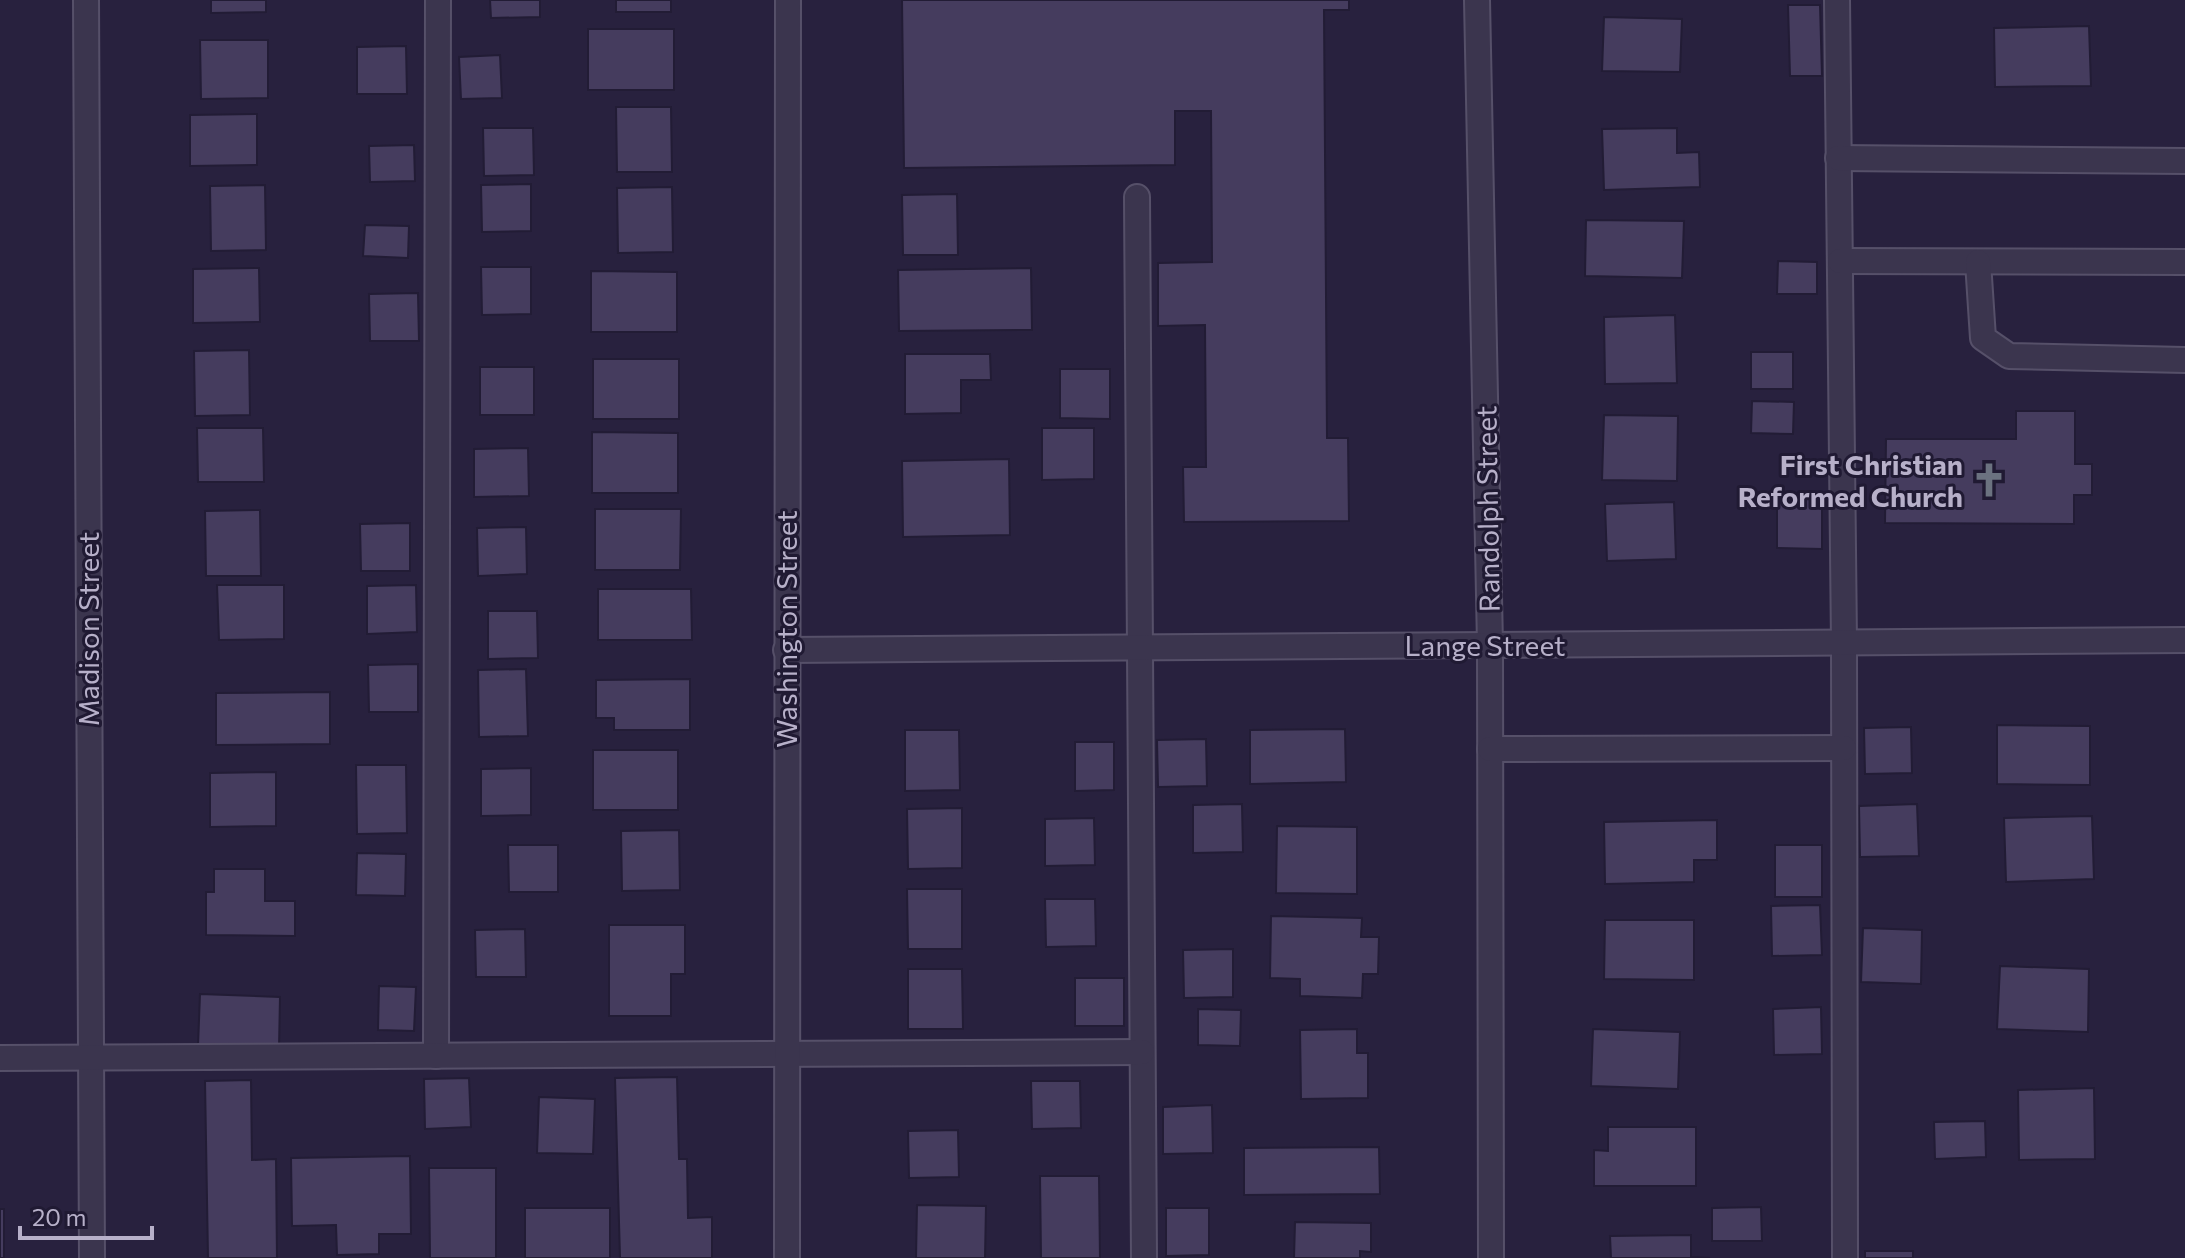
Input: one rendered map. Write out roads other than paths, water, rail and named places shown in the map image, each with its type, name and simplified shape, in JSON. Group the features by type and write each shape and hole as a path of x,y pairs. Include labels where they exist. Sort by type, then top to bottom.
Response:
{"street":[{"name":"Madison Street","path":"86,0 92,1258"},
{"path":"436,1056 438,0"},
{"name":"Washington Street","path":"787,1258 788,0"},
{"name":"Randolph Street","path":"1477,0 1490,645 1491,1258"},
{"path":"1837,0 1844,642 1845,1258"},
{"path":"1838,158 2185,161"},
{"path":"1137,197 1144,1258"},
{"path":"1840,261 2185,262"},
{"path":"1978,262 1983,338 2009,356 2185,360"},
{"name":"Lange Street","path":"786,650 2185,640"},
{"path":"1490,749 1844,748"},
{"path":"0,1058 1142,1052"}],"place":[{"name":"First Christian Reformed Church","path":"1989,480"}]}
